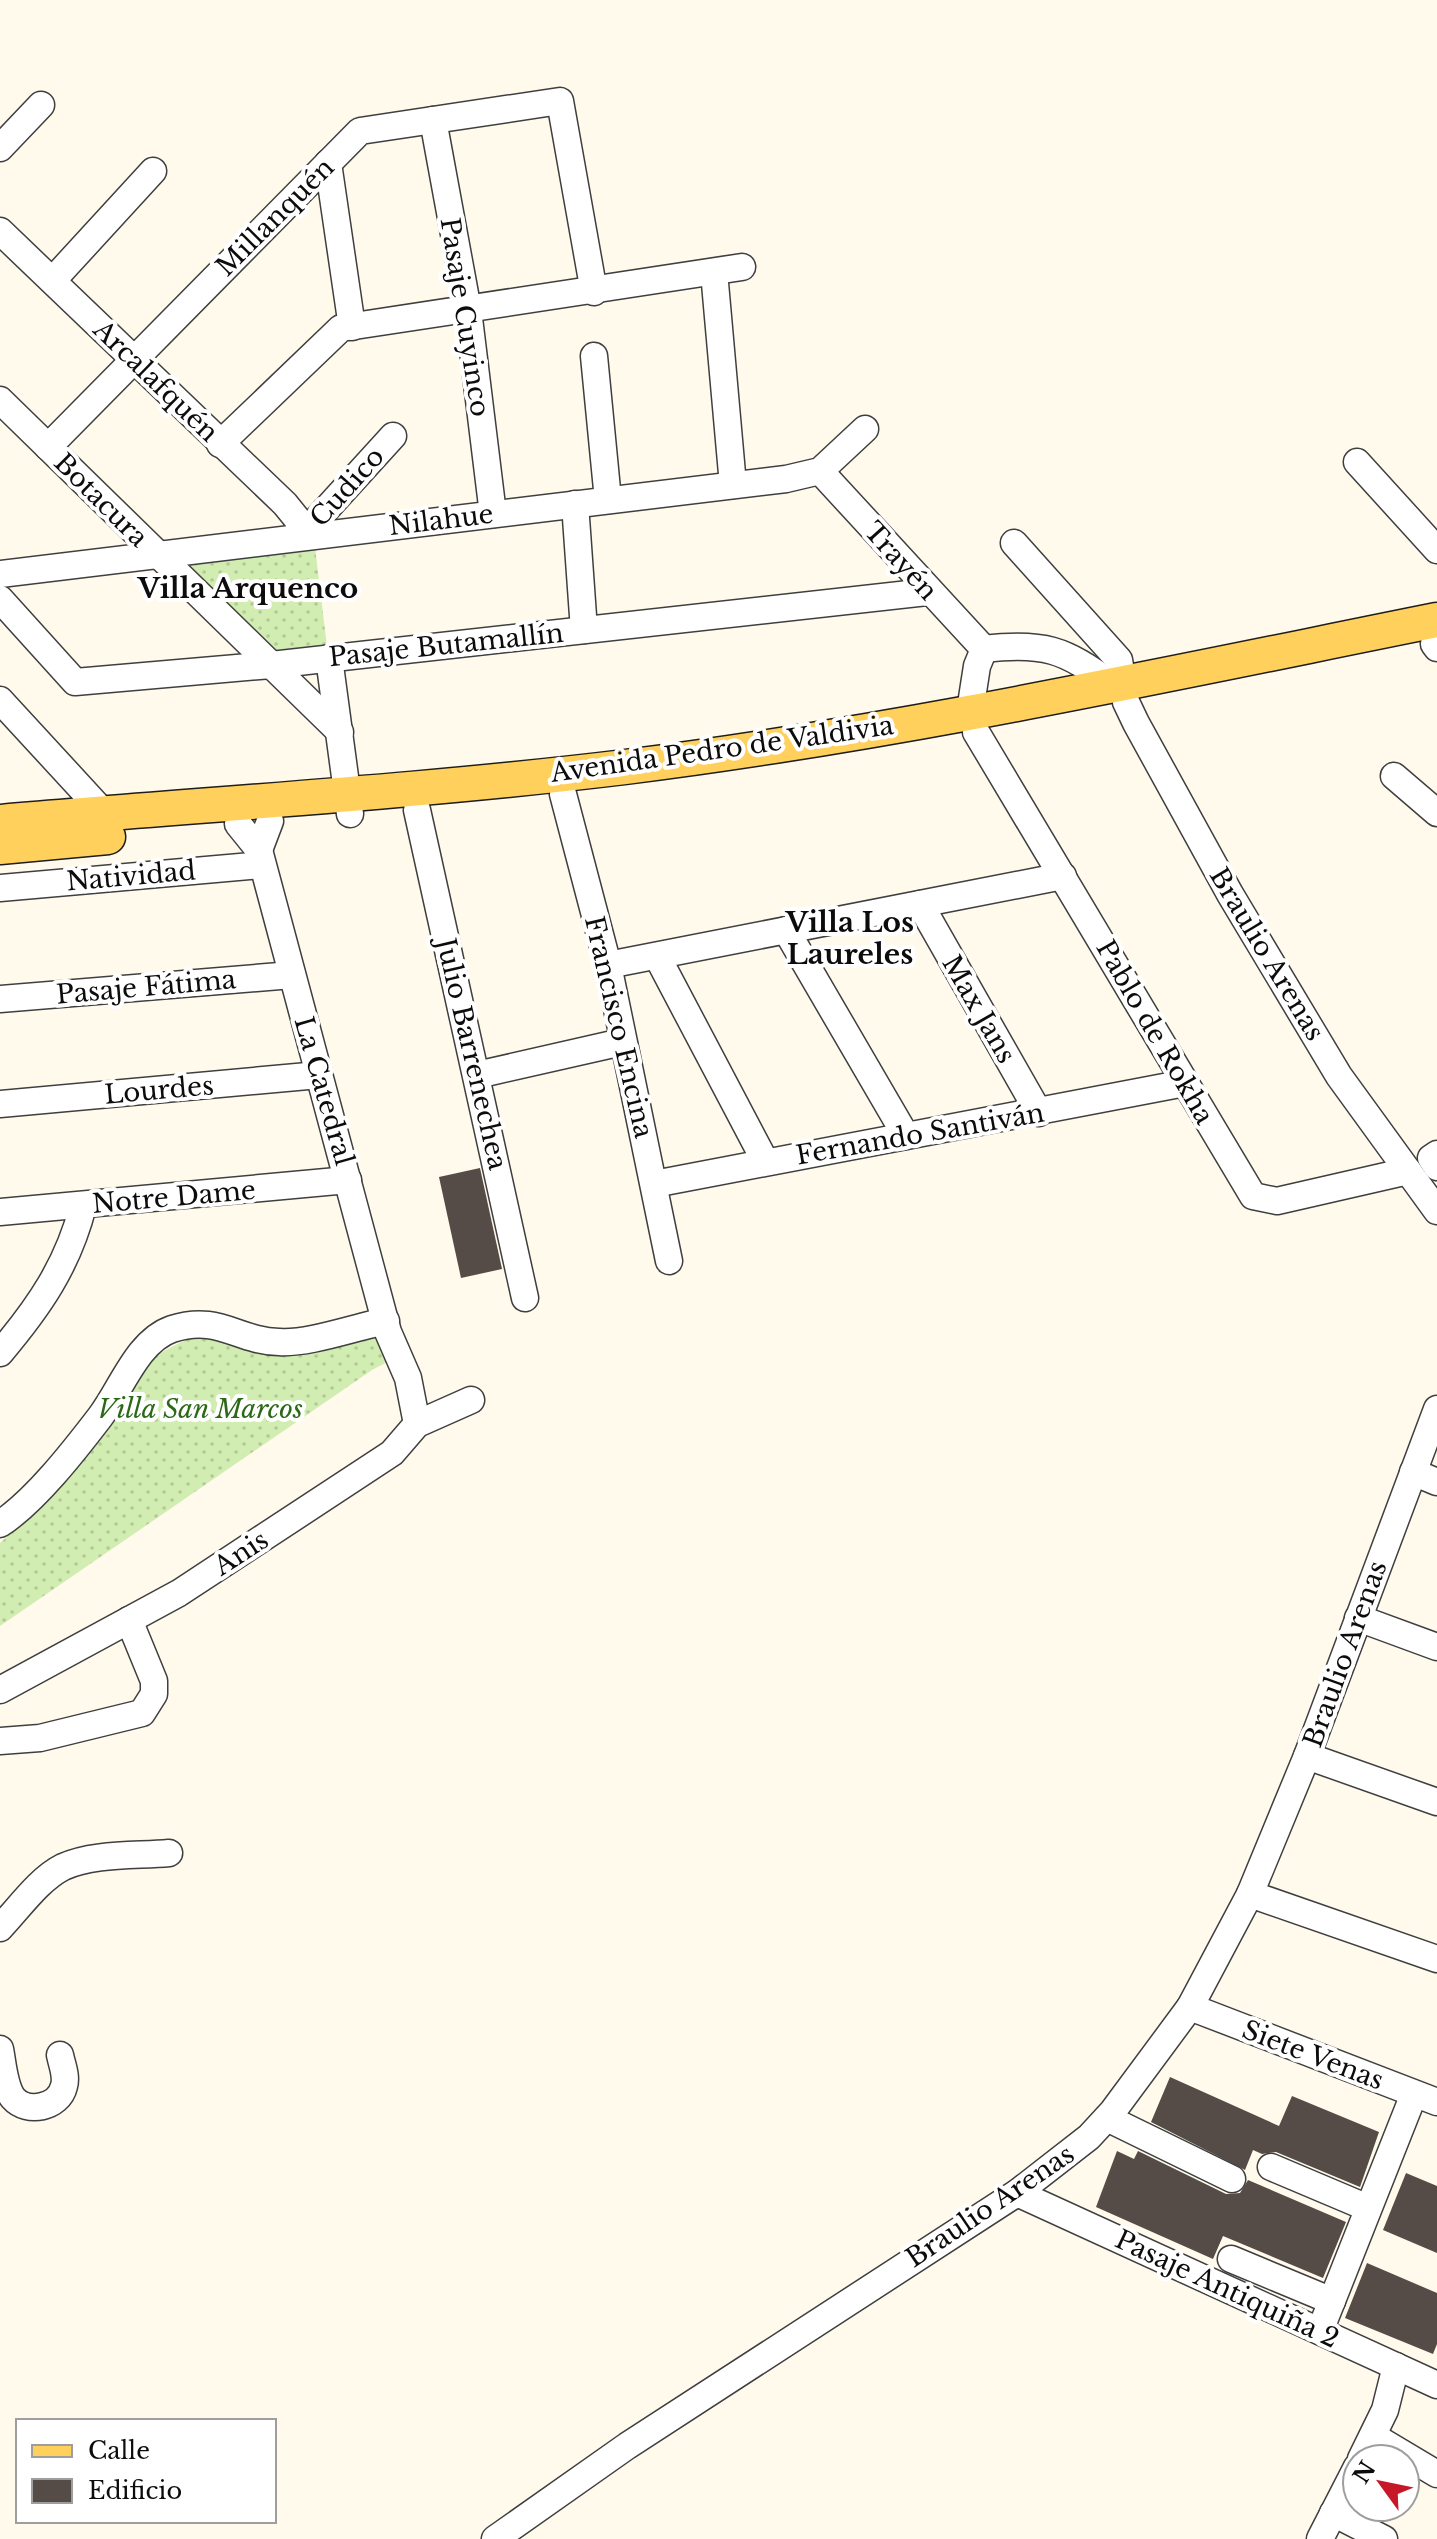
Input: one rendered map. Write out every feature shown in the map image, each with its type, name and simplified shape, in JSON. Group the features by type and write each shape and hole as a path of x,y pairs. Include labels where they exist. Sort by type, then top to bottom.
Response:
{"main road":[{"name":"Avenida Pedro de Valdivia","path":"0,847 257,840 348,803 417,810 563,794 973,721 1121,690 1436,639"},
{"name":"Avenida Pedro de Valdivia","path":"0,822 104,813 348,803 827,737 973,721"}],"street":[{"name":"Millanquén","path":"48,447 360,131 560,101 594,292"},
{"path":"0,148 41,105"},
{"name":"Pasaje Cuyinco","path":"433,120 468,310 493,514"},
{"path":"328,163 352,327"},
{"path":"53,280 153,171"},
{"name":"Arcalafquén","path":"0,231 285,504 298,520 301,537"},
{"path":"220,444 330,334 352,327 742,267"},
{"path":"714,272 733,485"},
{"path":"594,356 608,500"},
{"name":"Botacura","path":"0,400 340,732"},
{"path":"820,471 865,429"},
{"name":"Cudico","path":"301,537 393,436"},
{"path":"1357,462 1437,550"},
{"name":"Nilahue","path":"0,580 156,555 733,485 820,471"},
{"name":"Trayén","path":"820,471 927,592 984,649"},
{"path":"575,504 584,630"},
{"name":"Braulio Arenas","path":"1014,543 1119,660 1121,690 1253,932 1339,1076 1437,1211"},
{"name":"Pasaje Butamallín","path":"0,580 75,682 271,665 927,592"},
{"path":"973,721 977,666 984,649 1034,645 1058,651 1083,662 1121,690"},
{"path":"329,658 348,803"},
{"path":"0,700 104,813"},
{"name":"Pablo de Rokha","path":"973,721 1246,1187 1260,1200 1277,1201 1408,1171"},
{"path":"1394,776 1437,813"},
{"name":"Francisco Encina","path":"563,794 608,965 669,1261"},
{"name":"Julio Barrenechea","path":"417,810 525,1298"},
{"name":"Natividad","path":"0,888 257,840"},
{"name":"La Catedral","path":"257,840 387,1327 408,1378 417,1424"},
{"path":"608,965 1063,876"},
{"name":"Max Jans","path":"920,904 1039,1113"},
{"path":"786,930 906,1136"},
{"path":"657,956 765,1161"},
{"name":"Pasaje Fátima","path":"0,999 292,975"},
{"path":"477,1075 622,1042"},
{"name":"Lourdes","path":"0,1104 319,1075"},
{"name":"Fernando Santiván","path":"654,1184 1185,1083"},
{"path":"1437,1154 1431,1158 1437,1167"},
{"name":"Notre Dame","path":"0,1212 348,1180"},
{"path":"0,1353 56,1280 75,1239 83,1206"},
{"path":"0,1319 30,1317"},
{"path":"0,1524 46,1480 101,1416 152,1342 171,1330 219,1324 254,1338 282,1343 387,1327"},
{"name":"Anis","path":"0,1690 179,1593 392,1453 417,1424 471,1400"},
{"name":"Braulio Arenas","path":"495,2539 627,2446 1017,2193 1078,2147 1107,2118 1190,2007 1250,1894 1307,1756 1358,1618 1425,1477 1437,1409"},
{"path":"1358,1618 1437,1647"},
{"path":"0,1741 40,1738 142,1713 154,1694 154,1681 129,1620"},
{"path":"1307,1756 1437,1802"},
{"path":"0,1928 49,1877 64,1867 83,1861 169,1853"},
{"path":"1250,1894 1437,1959"},
{"name":"Siete Venas","path":"1190,2007 1431,2099"},
{"path":"0,2049 12,2096 31,2107 51,2103 61,2094 65,2081 60,2055"},
{"path":"1320,2331 1368,2208 1431,2099"},
{"path":"1107,2118 1232,2179"},
{"path":"1271,2167 1368,2208"},
{"name":"Pasaje Antiquiña 2","path":"1017,2193 1437,2385"},
{"path":"1231,2259 1332,2301"},
{"path":"1369,2443 1385,2410 1396,2366"},
{"path":"1320,2539 1341,2498"},
{"path":"1333,2513 1384,2539"}],"green space":[{"path":"315,547 327,647 272,653 176,563"},
{"name":"Villa San Marcos","path":"218,1336 258,1354 281,1354 374,1338 395,1358 372,1370 0,1626 0,1543 24,1521 156,1355 189,1338"}],"building":[{"path":"480,1168 502,1269 461,1278 439,1177"},
{"path":"1170,2077 1279,2126 1292,2096 1379,2132 1360,2187 1276,2152 1262,2154 1253,2150 1245,2170 1151,2122"},
{"path":"1117,2151 1134,2159 1138,2151 1226,2194 1240,2193 1248,2180 1346,2222 1323,2278 1223,2236 1213,2259 1096,2207"},
{"path":"1406,2173 1437,2186 1437,2253 1383,2230"},
{"path":"1367,2263 1437,2293 1437,2344 1433,2354 1345,2318"}],"district":[{"name":"Villa Arquenco","path":"248,588"},
{"name":"Villa Los Laureles","path":"850,938"}]}
